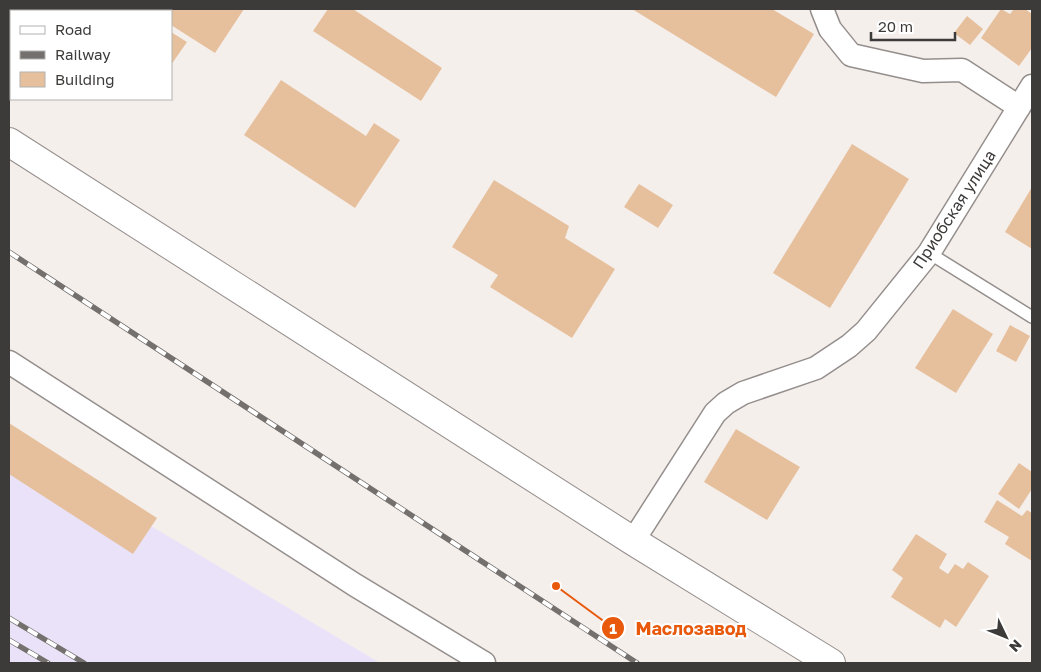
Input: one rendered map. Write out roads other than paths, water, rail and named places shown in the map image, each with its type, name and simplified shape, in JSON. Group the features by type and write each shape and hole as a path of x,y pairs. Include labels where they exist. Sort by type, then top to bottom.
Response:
{"main road":[{"path":"9,142 633,541 831,663"}],"street":[{"path":"822,9 830,29 850,55 923,71 962,70 1020,107"},
{"name":"Приобская улица","path":"633,541 715,413 726,403 743,393 816,368 843,351 866,330 929,253 1032,86"},
{"path":"9,362 355,585 484,663"}],"lane":[{"path":"929,253 1032,317"}],"railway":[{"path":"9,252 637,663"},
{"path":"9,618 84,663"},
{"path":"9,640 48,663"}],"place":[{"name":"Маслозавод","path":"556,586"}]}
